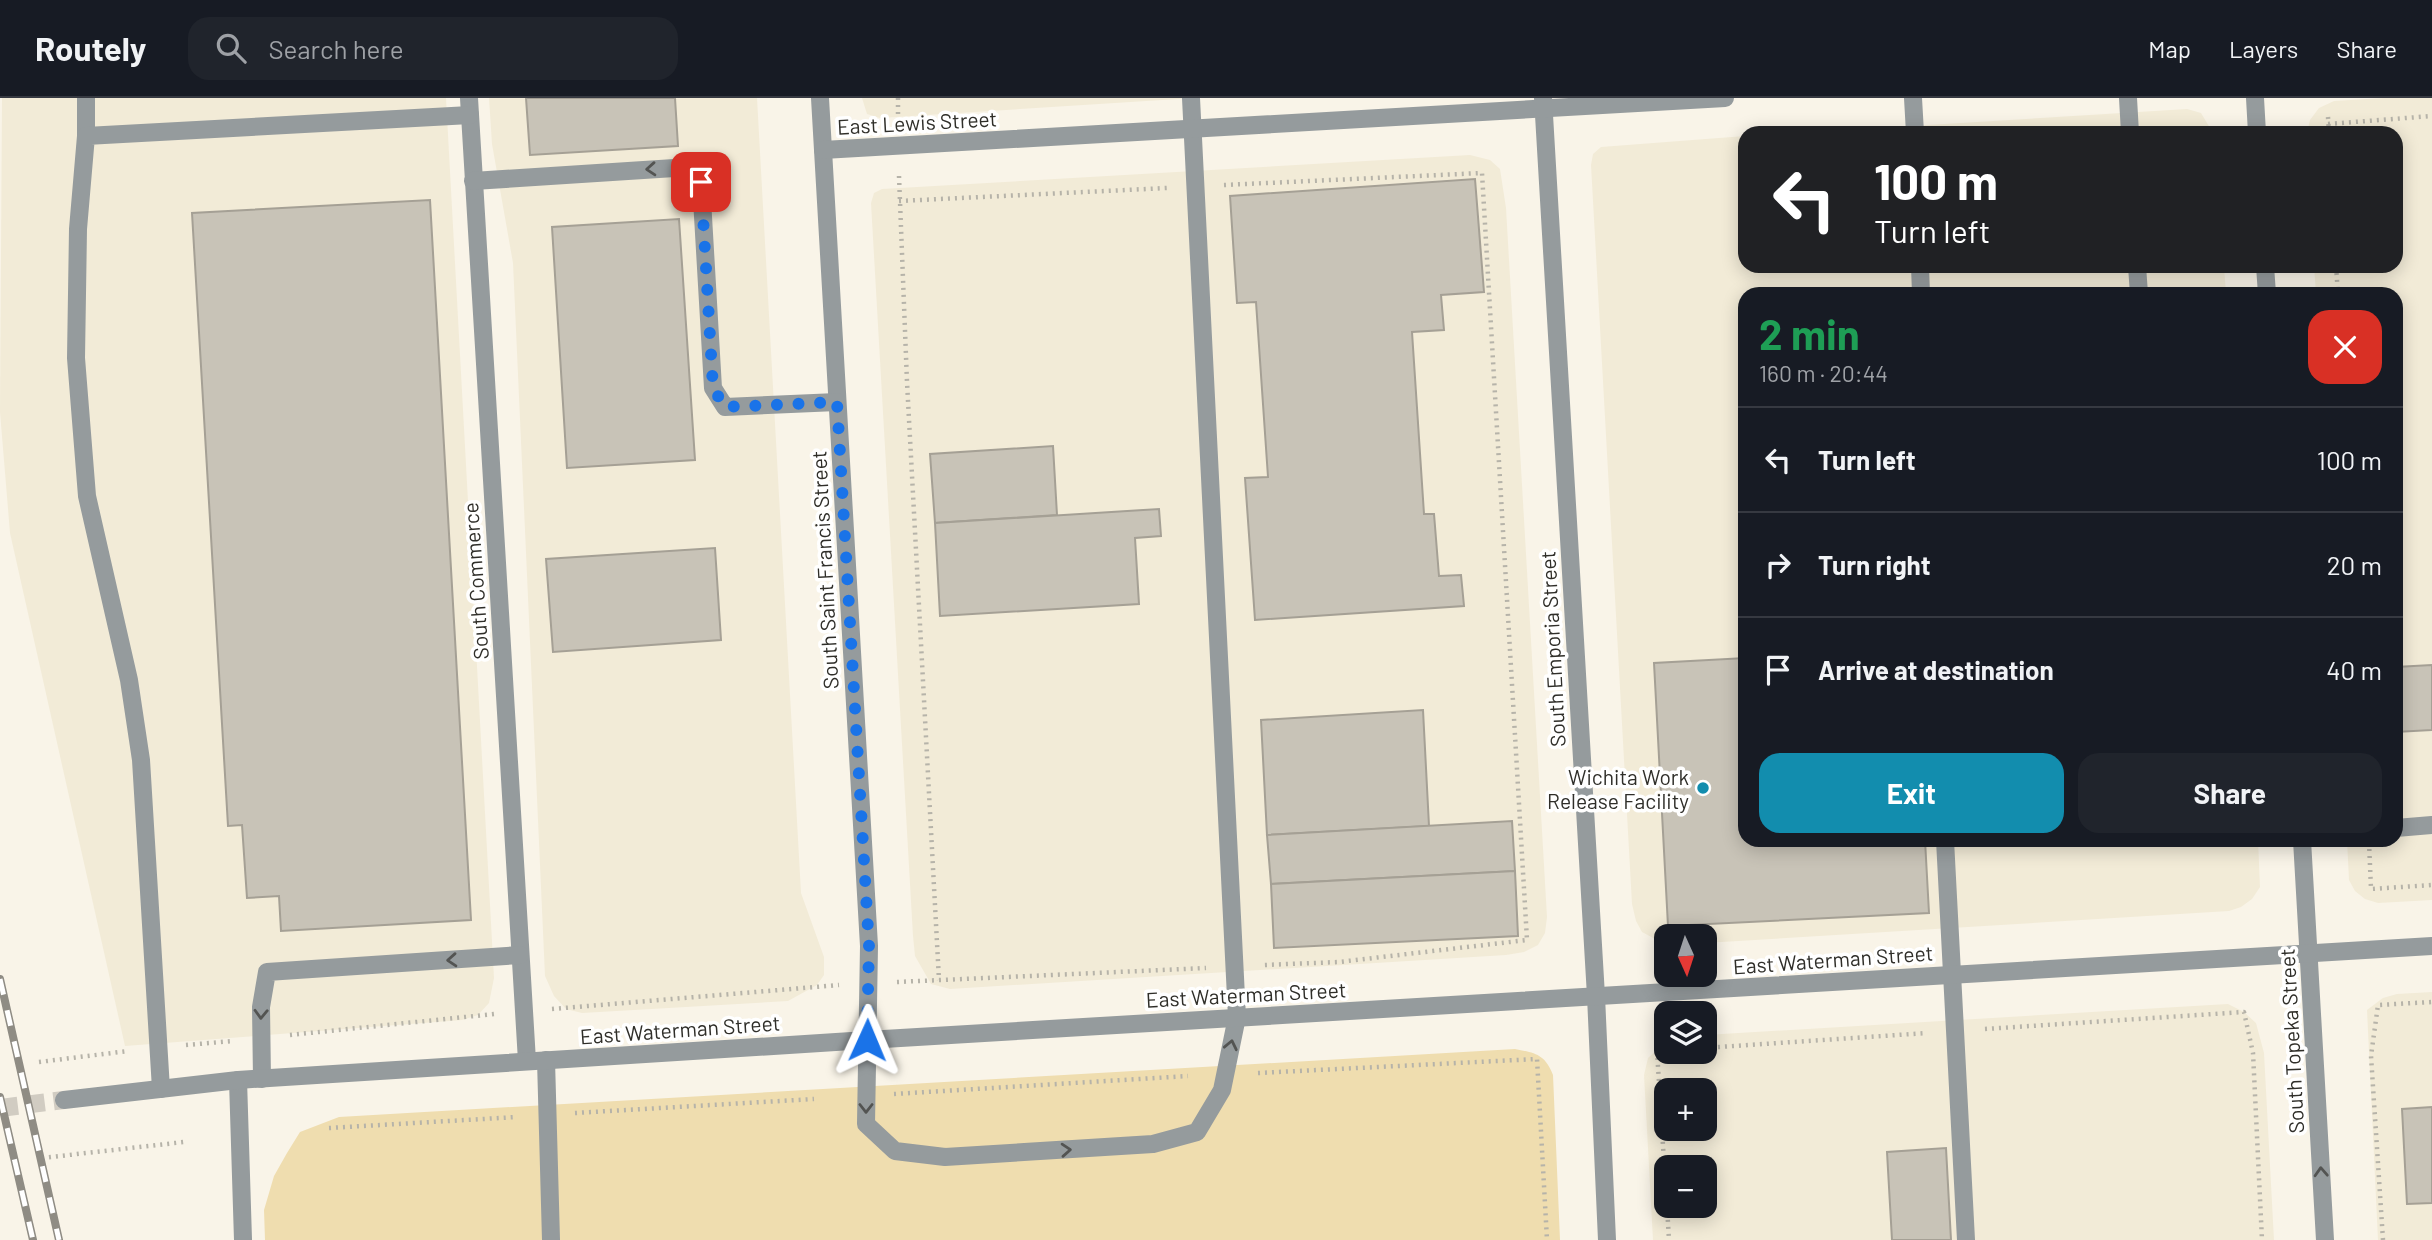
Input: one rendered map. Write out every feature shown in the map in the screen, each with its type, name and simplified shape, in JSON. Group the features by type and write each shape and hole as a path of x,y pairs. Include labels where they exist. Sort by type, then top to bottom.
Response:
{"street":[{"path":"86,98 86,136 78,229 77,372 87,496 129,680 141,760 161,1089"},
{"name":"South Saint Francis Street","path":"820,98 869,946 866,1124 894,1151 946,1157 1153,1144 1198,1132 1222,1090 1237,1017 1191,98"},
{"name":"East Lewis Street","path":"823,150 1193,129 1543,104 1726,98"},
{"path":"1913,98 1914,126"},
{"path":"2128,98 2130,126"},
{"path":"2255,98 2257,126"},
{"name":"South Emporia Street","path":"1543,104 1596,996 1607,1240"},
{"path":"86,136 469,106"},
{"name":"South Commerce","path":"469,106 527,1062"},
{"path":"473,181 690,167 701,182 713,388 725,407 837,402"},
{"path":"2403,827 2432,825"},
{"path":"1945,847 1966,1240"},
{"name":"South Topeka Street","path":"2302,847 2325,1240"},
{"name":"East Waterman Street","path":"64,1100 238,1080 2432,946"},
{"path":"262,1079 261,1007 267,972 520,955"},
{"path":"546,1060 551,1240"},
{"path":"238,1080 243,1240"}],"path":[{"path":"898,98 899,201 939,980"},
{"path":"2328,117 2328,124 2432,116"},
{"path":"39,1062 806,986 1339,962 1527,940 1482,173 899,201"},
{"path":"2369,847 2371,889 2432,885"},
{"path":"2383,1240 2371,1056 2378,1005 2432,1002"},
{"path":"2244,1012 2253,1053 2262,1240"},
{"path":"1258,1073 1537,1059 1547,1240"},
{"path":"1658,1064 1664,1155"},
{"path":"893,1094 1188,1076"},
{"path":"42,1158 184,1142"},
{"path":"1668,1218 1669,1240"}],"shaded area":[{"path":"2,98 446,98 494,978 489,1003 478,1015 462,1020 125,1046 10,533 0,412"},
{"path":"489,98 757,98 801,893 824,957 824,975 817,985 788,1001 582,1013 566,1009 554,996 545,976 513,263 492,144"},
{"path":"862,98 1194,98 880,118 867,114"},
{"path":"2432,98 2432,900 2378,903 2365,899 2355,891 2349,880 2347,847 2403,847 2403,287 2316,287 2314,273 2403,273 2403,126 2309,126 2319,108 2334,101"},
{"path":"2187,109 2201,113 2209,126 1911,126"},
{"path":"1738,137 1738,273 2224,273 2226,287 1738,287 1738,847 2258,847 2260,887 2252,899 2229,911 1717,942 1717,924 1654,924 1654,938 1642,932 1632,904 1591,165 1593,154 1601,147"},
{"path":"1470,155 1490,160 1500,169 1506,208 1547,917 1545,933 1538,945 1524,952 1506,955 950,989 931,984 915,956 913,936 871,203 874,193 882,189"},
{"path":"2432,992 2432,1240 2378,1240 2367,1010 2383,998 2397,994"},
{"path":"2228,1004 2244,1012 2256,1023 2264,1053 2274,1240 1653,1240 1644,1075 1648,1058 1654,1053 1654,1064 1717,1064 1717,1034"},
{"path":"1515,1049 1539,1056 1553,1075 1560,1240 265,1240 264,1210 274,1176 287,1153 300,1132 339,1117"}],"building":[{"path":"526,98 675,98 678,146 530,155"},
{"path":"1475,179 1484,292 1441,295 1444,330 1412,332 1424,514 1434,514 1439,576 1461,575 1464,606 1255,620 1245,478 1268,477 1256,302 1237,303 1230,196"},
{"path":"430,200 471,920 281,931 279,896 247,898 242,825 228,826 192,213"},
{"path":"679,219 695,460 567,468 552,227"},
{"path":"1053,446 1057,515 935,523 930,454"},
{"path":"1159,509 1161,536 1135,538 1139,604 940,616 935,523"},
{"path":"715,548 721,640 553,652 546,559"},
{"name":"Wichita Work Release Facility","path":"1738,658 1738,847 1925,847 1929,913 1668,924 1654,663"},
{"path":"2432,665 2432,730 2403,732 2403,667"},
{"path":"1423,710 1429,826 1267,835 1261,720"},
{"path":"1512,821 1515,871 1271,884 1267,835"},
{"path":"1515,871 1518,936 1274,948 1271,884"},
{"path":"2432,1107 2432,1203 2407,1204 2402,1109"},
{"path":"1946,1148 1951,1240 1892,1240 1887,1152"}],"tunnel":[{"path":"0,1108 64,1100"}],"railway":[{"path":"0,979 59,1240"},
{"path":"0,1097 33,1240"}],"place":[{"name":"Wichita Work Release Facility","path":"1703,788"}],"route":[{"path":"701,182 713,388 725,407 837,402 869,946 867,1040"}]}
